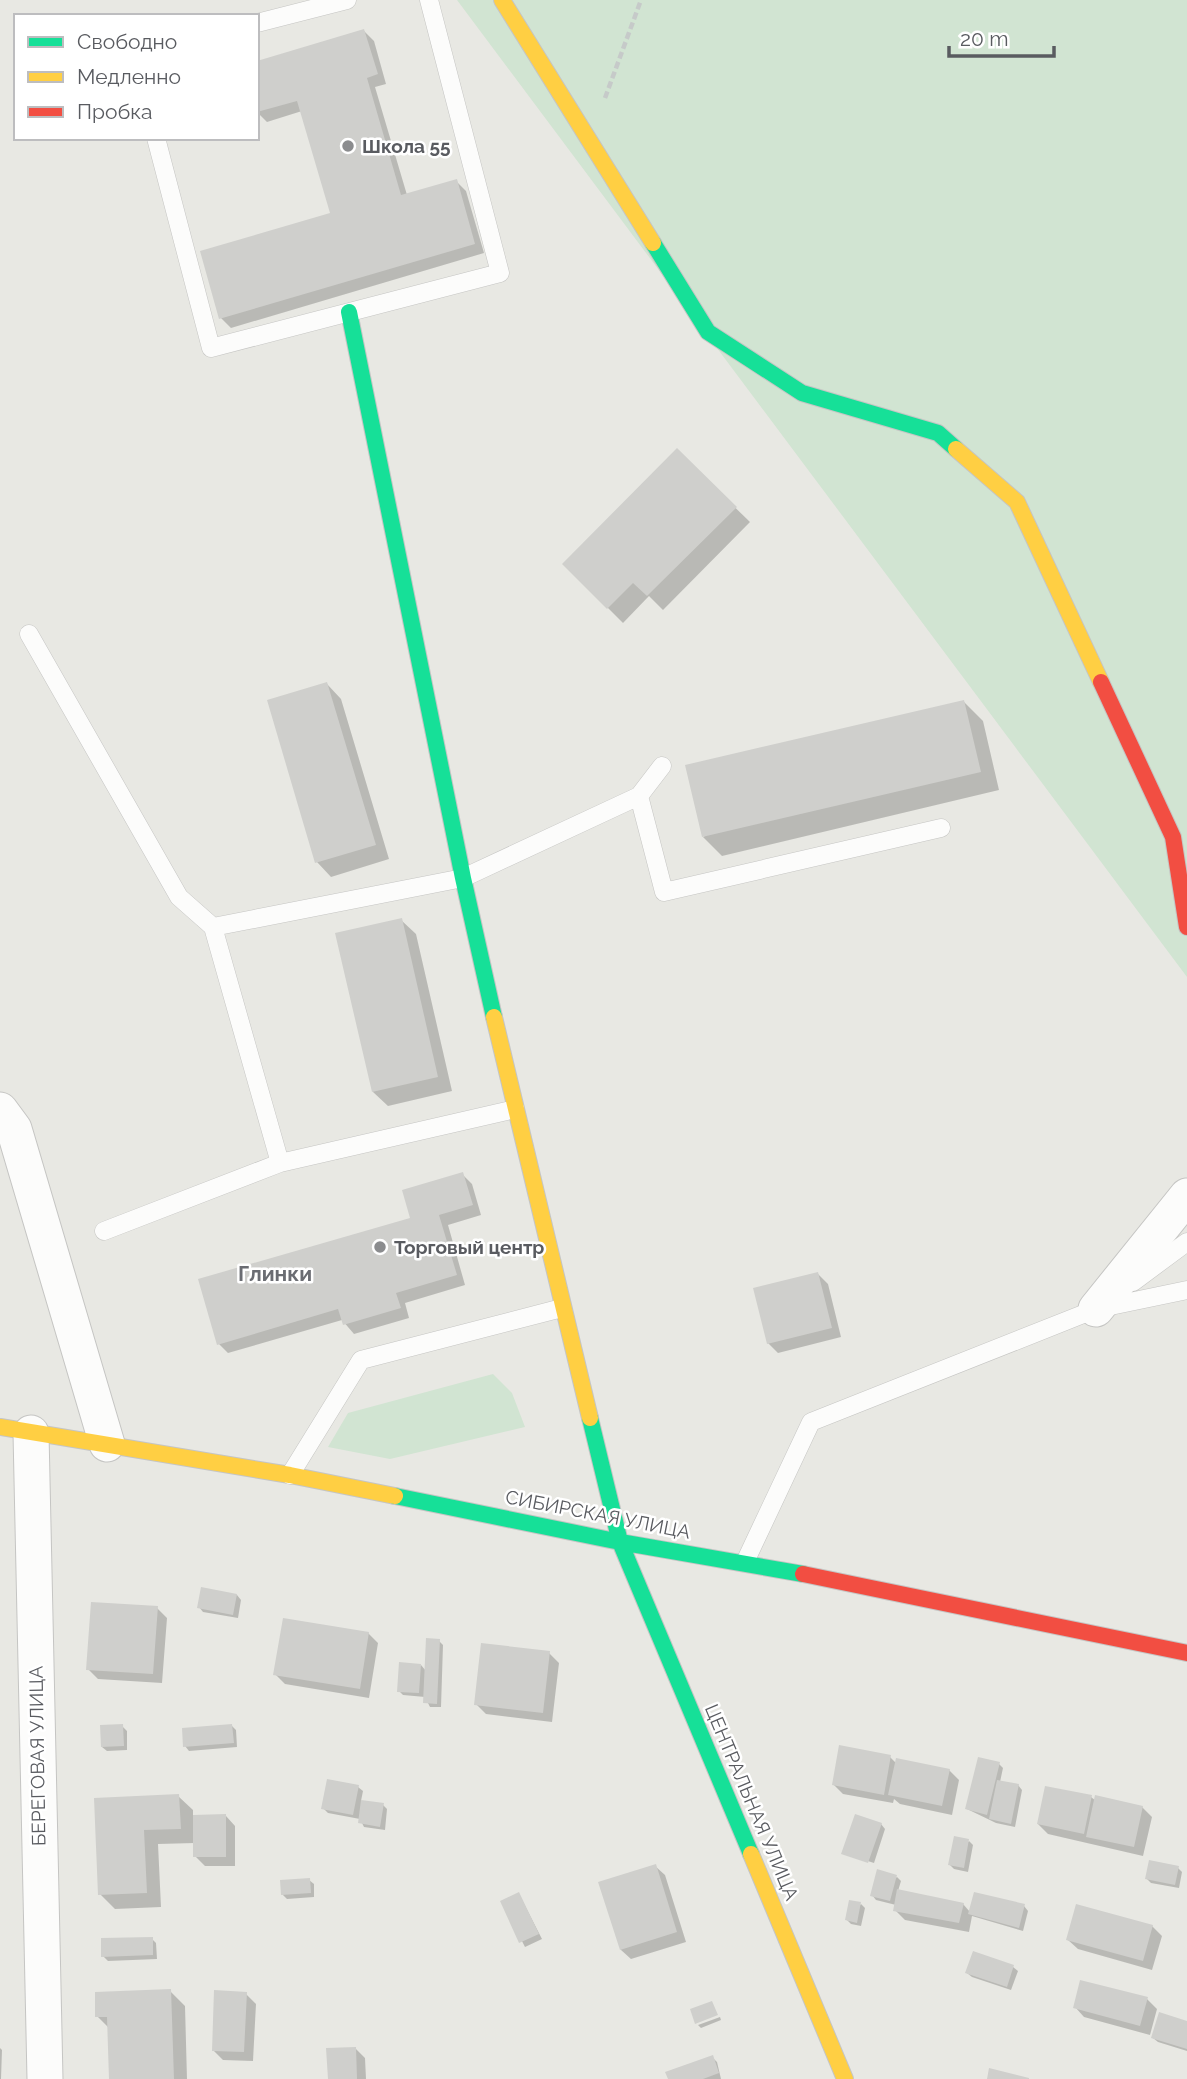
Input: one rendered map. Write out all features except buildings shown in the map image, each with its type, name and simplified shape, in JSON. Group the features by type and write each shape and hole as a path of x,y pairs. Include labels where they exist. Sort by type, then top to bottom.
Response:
{"street":[{"path":"502,0 708,332 802,393 938,433 1017,502 1173,837 1187,927"},
{"name":"ЦЕНТРАЛЬНАЯ УЛИЦА","path":"349,313 463,878 562,1308 620,1542 845,2079"},
{"path":"0,1110 14,1129 107,1444"},
{"path":"1096,1309 1187,1196"},
{"name":"СИБИРСКАЯ УЛИЦА","path":"15,1430 290,1475 620,1542 745,1562 1187,1653"},
{"name":"БЕРЕГОВАЯ УЛИЦА","path":"15,1430 45,2079"}],"lane":[{"path":"259,22 347,0"},
{"path":"157,140 211,348 500,273 429,0"},
{"path":"29,634 179,897 214,928 280,1163"},
{"path":"214,928 463,878 639,796 662,766"},
{"path":"639,796 664,891 942,828"},
{"path":"104,1231 280,1163 515,1109"},
{"path":"1096,1309 1187,1242"},
{"path":"745,1562 811,1422 1096,1309 1187,1290"},
{"path":"290,1475 361,1360 562,1308"}],"path":[{"path":"590,141 641,0"}],"green space":[{"path":"457,0 1187,0 1187,977"},
{"path":"493,1374 512,1393 525,1427 390,1459 328,1447 348,1413"}],"traffic: fast":[{"path":"653,243 708,332 802,393 938,433 956,449"},
{"path":"349,312 463,878 494,1017"},
{"path":"590,1418 620,1542 751,1854"},
{"path":"395,1496 620,1542 803,1574"}],"traffic: slow":[{"path":"502,0 653,243"},
{"path":"956,449 1017,502 1101,682"},
{"path":"494,1017 590,1418"},
{"path":"0,1427 290,1475 395,1496"},
{"path":"751,1854 845,2079"}],"traffic: jam":[{"path":"1101,682 1173,837 1187,927"},
{"path":"803,1574 1187,1653"}],"place":[{"name":"Школа 55","path":"348,146"},
{"name":"Торговый центр","path":"380,1247"}],"district":[{"name":"Глинки","path":"275,1273"}]}
